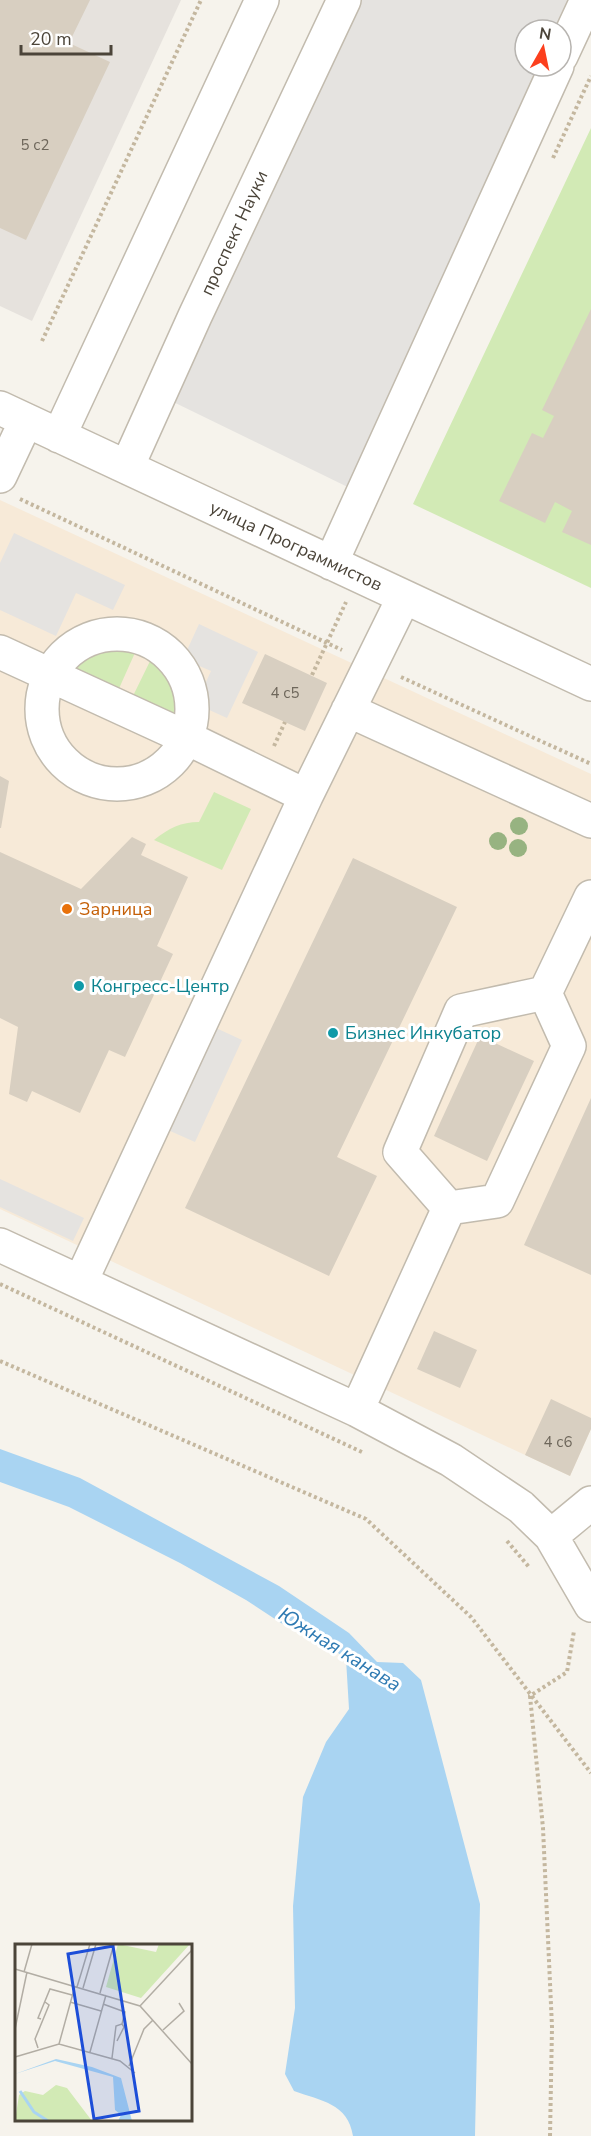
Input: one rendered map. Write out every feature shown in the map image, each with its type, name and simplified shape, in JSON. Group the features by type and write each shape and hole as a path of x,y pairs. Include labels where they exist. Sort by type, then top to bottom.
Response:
{"street":[{"path":"59,436 262,0"},
{"name":"проспект Науки","path":"127,467 344,0"},
{"path":"573,31 587,0"},
{"path":"331,563 552,78"},
{"path":"5,485 13,415"},
{"name":"улица Программистов","path":"13,415 591,684"},
{"path":"81,1281 306,796 404,597"},
{"path":"120,632 149,639 172,656 188,681 193,710 187,738 170,763 145,780 115,784 85,778 60,760 45,734 41,704 49,675 66,651 92,637 120,632"},
{"path":"0,652 187,738 306,796"},
{"path":"348,710 591,821"},
{"path":"449,1208 497,1200 569,1046 545,993 591,897"},
{"path":"449,1208 400,1152 461,1011 545,993"},
{"path":"357,1410 449,1208"},
{"path":"0,1245 357,1410 451,1460 521,1507 550,1536 579,1623"},
{"path":"550,1536 591,1503"}],"path":[{"path":"42,341 201,0"},
{"path":"5,485 327,644 591,764"},
{"path":"312,675 327,644"},
{"path":"0,1284 370,1456"},
{"path":"0,1361 366,1519 471,1617 591,1773"},
{"path":"500,1533 535,1575"},
{"path":"530,1696 567,1672 579,1623"},
{"path":"530,1696 543,1828 550,1980 552,2027 550,2136"}],"shaded area":[{"path":"0,0 181,0 32,321 0,306"},
{"path":"344,0 587,0 571,18 513,18 513,78 552,78 362,494 159,395"},
{"path":"0,500 591,774 591,1429 570,1476 0,1209"},
{"path":"14,533 125,585 113,610 76,593 56,636 0,610 0,563"},
{"path":"199,624 258,652 227,718 196,704 211,671 183,659"},
{"path":"216,1028 242,1040 195,1142 168,1130"},
{"path":"0,1179 84,1218 73,1241 0,1207"}],"green space":[{"path":"591,128 591,588 413,504"},
{"path":"120,644 138,646 117,693 67,669 91,651"},
{"path":"153,655 167,670 177,686 181,703 180,724 131,700"},
{"path":"214,792 251,809 222,870 154,840 175,826 199,822"}],"water":[{"name":"Южная канава","path":"0,1449 80,1478 279,1586 349,1633 377,1662 403,1663 421,1680 480,1904 475,2136 353,2136 350,2125 339,2110 323,2101 294,2091 285,2074 295,2008 293,1906 303,1797 326,1742 349,1709 346,1659 329,1646 281,1623 246,1600 180,1563 69,1507 0,1482"}],"building":[{"path":"0,0 90,0 69,43 110,62 26,240 0,228"},
{"path":"591,309 591,545 562,532 572,511 555,502 545,523 499,501 532,433 543,438 554,416 542,410"},
{"path":"265,654 327,683 305,731 242,703"},
{"path":"0,776 9,781 1,828 0,828"},
{"name":"Конгресс-Центр","path":"132,837 146,844 141,855 188,877 157,946 173,954 125,1057 109,1050 80,1113 32,1091 27,1102 9,1094 18,1027 0,1018 0,852 81,889"},
{"name":"Бизнес Инкубатор","path":"353,858 457,907 337,1157 377,1176 329,1276 185,1208"},
{"path":"480,1036 534,1061 487,1161 434,1136"},
{"path":"591,1098 591,1275 524,1245"},
{"path":"434,1331 477,1350 460,1388 417,1369"},
{"path":"551,1399 591,1418 591,1429 570,1476 525,1455"}],"place":[{"name":"Зарница","path":"67,909"},
{"name":"Конгресс-Центр","path":"79,986"},
{"name":"Бизнес Инкубатор","path":"333,1033"}]}
